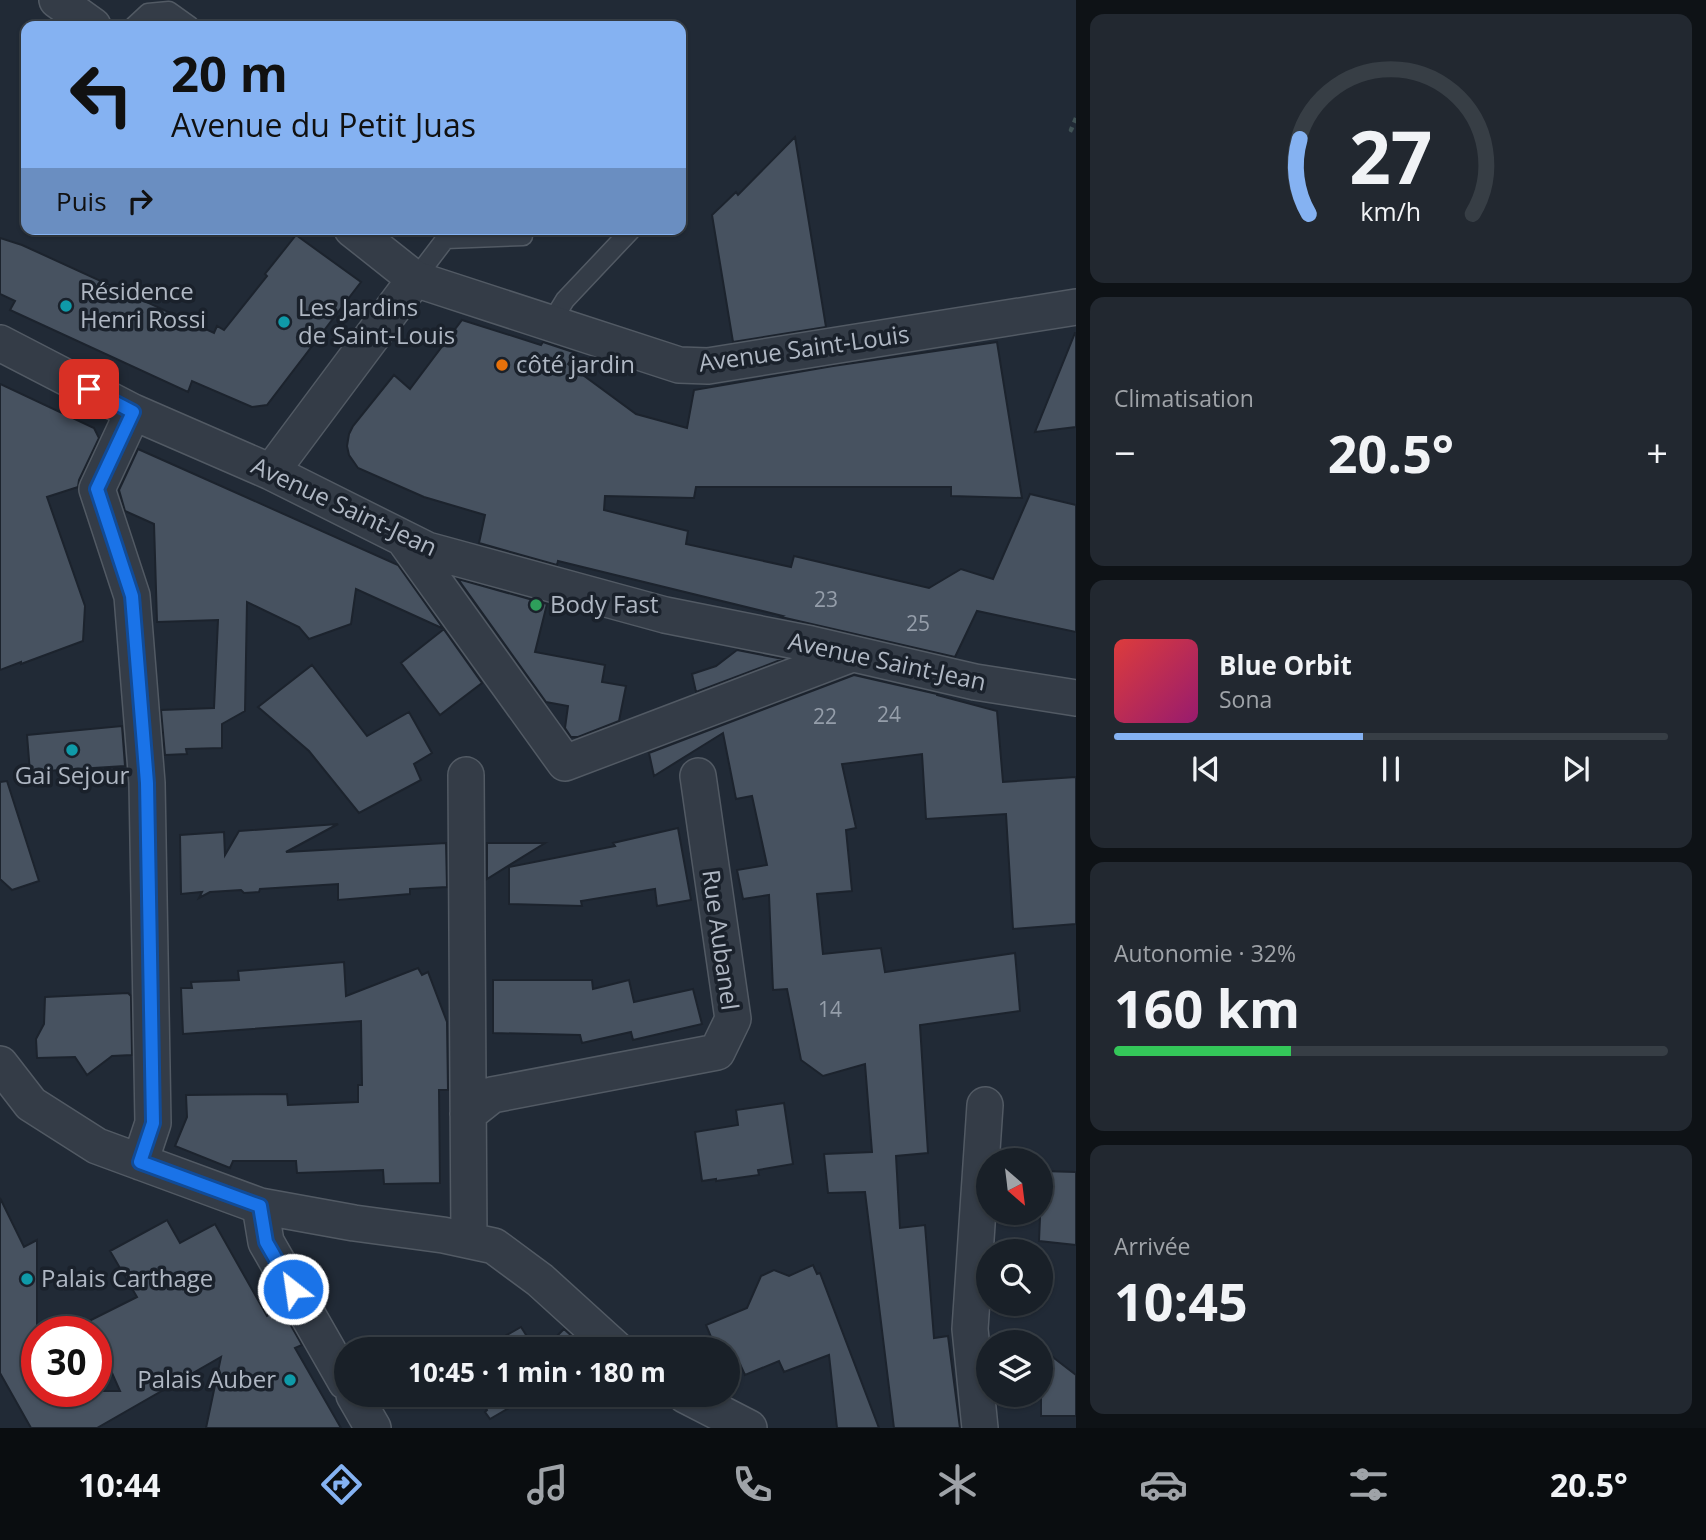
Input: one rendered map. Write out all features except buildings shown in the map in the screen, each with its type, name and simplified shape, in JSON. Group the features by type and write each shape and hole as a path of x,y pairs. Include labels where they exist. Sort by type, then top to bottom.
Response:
{"street":[{"path":"57,0 86,21"},
{"name":"Avenue Saint-Louis","path":"360,235 415,279 680,365 708,366 1076,307"},
{"path":"271,472 415,279"},
{"name":"Avenue Saint-Jean","path":"0,343 133,412 271,472 427,550 665,615 975,682 1076,698"},
{"path":"133,412 97,489 132,596 147,783 153,1123 140,1162"},
{"path":"403,538 565,763 852,654"},
{"path":"467,775 469,1240"},
{"name":"Rue Aubanel","path":"468,1114 492,1095 718,1052 733,1019 698,776"},
{"path":"0,1064 31,1104 97,1146 140,1162 260,1206 443,1235 494,1246 540,1280 603,1337"},
{"path":"980,1428 970,1329 985,1105"},
{"path":"260,1206 266,1242 334,1361"},
{"path":"361,1407 373,1428"},
{"path":"708,1407 749,1428"}],"lane":[{"path":"140,21 149,13 169,11 183,21"},
{"path":"415,279 445,235"},
{"path":"504,235 523,236"},
{"path":"551,323 565,300 626,235"}],"path":[{"path":"1076,118 1071,130 1076,132"}],"place":[{"name":"Résidence Henri Rossi","path":"66,306"},
{"name":"Les Jardins de Saint-Louis","path":"284,322"},
{"name":"côté jardin","path":"502,365"},
{"name":"Body Fast","path":"536,605"},
{"name":"Gai Sejour","path":"72,750"},
{"name":"Palais Carthage","path":"27,1279"},
{"name":"Palais Auber","path":"290,1380"}],"route":[{"path":"89,389 133,412 97,489 132,596 147,783 153,1123 140,1162 260,1206 266,1242 293,1289"}]}
